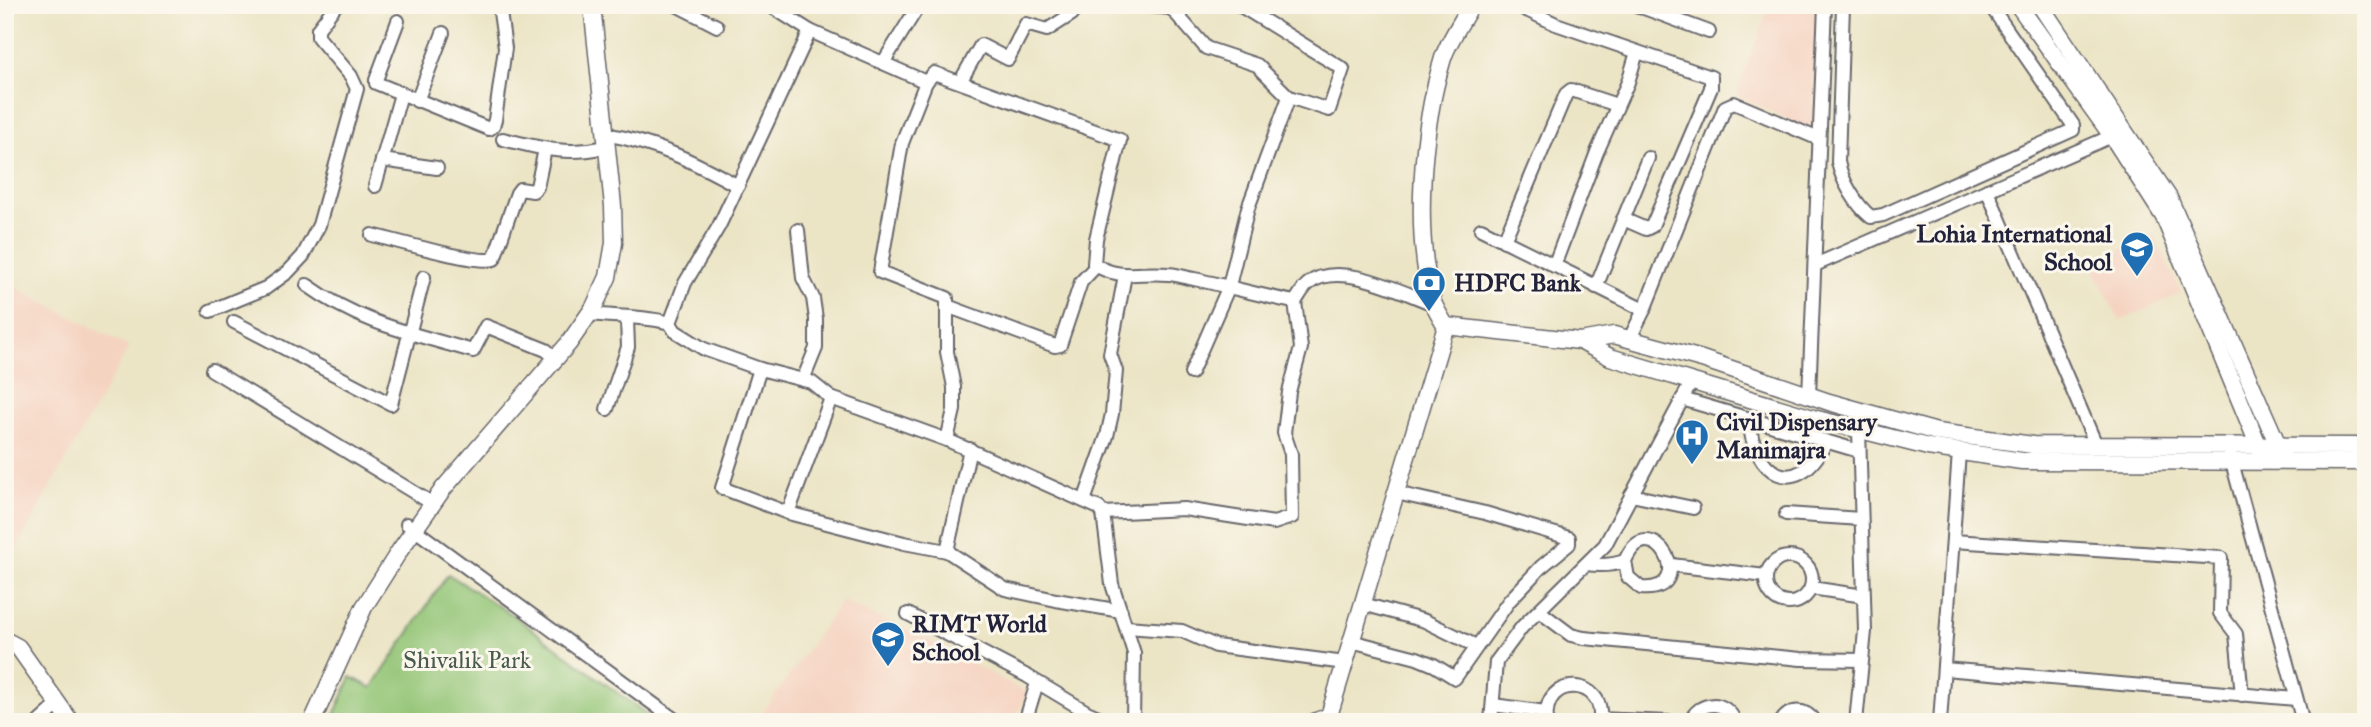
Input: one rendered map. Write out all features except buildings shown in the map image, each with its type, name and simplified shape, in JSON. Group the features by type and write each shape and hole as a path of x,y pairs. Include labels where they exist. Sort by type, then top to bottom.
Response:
{"street":[{"path":"210,311 266,288 288,272 303,256 319,225 356,89 351,76 318,37 318,29 336,5"},
{"path":"398,22 376,80 379,85 489,129 493,126 505,48 499,5"},
{"path":"312,722 365,607 425,499 590,314 608,277 614,243 602,141 581,5"},
{"path":"303,722 341,637 370,582 411,526 553,355 584,308 598,276 604,245 603,172 592,5"},
{"path":"676,5 717,26"},
{"path":"769,5 810,31 926,82"},
{"path":"883,63 919,5"},
{"path":"960,82 981,45 1008,59 1026,24 1047,30 1072,14 1078,5"},
{"path":"1139,5 1172,7 1206,48 1257,65 1289,97 1329,110 1343,69 1239,5"},
{"path":"1314,722 1329,716 1446,326 1434,304 1426,265 1422,208 1429,111 1444,55 1471,5"},
{"path":"1516,5 1556,24 1710,77 1712,82 1652,226 1646,229 1623,219"},
{"path":"1636,5 1709,32"},
{"path":"1810,396 1825,5"},
{"path":"1843,5 1838,162 1840,174 1864,212 1871,217 1883,215 2073,130 2073,125 1990,5"},
{"path":"2018,5 2170,215 2266,463"},
{"path":"2040,5 2081,64 2170,215 2286,463"},
{"path":"670,323 685,283 719,226 810,31"},
{"path":"417,101 443,33"},
{"path":"1554,266 1637,52"},
{"path":"947,440 954,410 954,387 947,352 947,298 880,272 902,143 926,82 934,73 1120,140 1096,239 1094,264 1105,272 1125,275 1167,274 1295,302"},
{"path":"1504,241 1566,94 1571,90 1617,106"},
{"path":"375,186 401,94"},
{"path":"1191,373 1229,286 1248,208 1289,97"},
{"path":"1630,338 1644,310 1726,107 1734,103 1819,139"},
{"path":"1815,265 2112,136"},
{"path":"503,139 573,153 602,141 640,140 696,163 738,186"},
{"path":"372,235 470,258 489,261 494,259 517,193 520,189 533,191 537,187 545,149"},
{"path":"1596,287 1648,158"},
{"path":"382,160 437,168"},
{"path":"1987,190 2096,445"},
{"path":"1481,229 1644,310"},
{"path":"797,230 803,278 813,298 816,319 816,348 803,380"},
{"path":"947,306 1055,346 1060,345 1081,282 1096,266"},
{"path":"1084,501 1112,414 1116,371 1111,354 1125,275"},
{"path":"590,314 670,323 675,331 704,349 760,369 811,382 831,398 970,449 1084,501 1103,513 1184,509 1274,523 1292,517 1291,454 1284,433 1289,392 1301,348 1295,302 1308,284 1326,275 1361,277 1434,304"},
{"path":"234,322 389,404 393,401 408,332 424,277"},
{"path":"307,285 332,303 395,330 473,351 477,348 486,326 553,355"},
{"path":"607,409 628,347 627,319"},
{"path":"1446,326 1580,341 1614,335 1630,338 1858,411 1937,432 2033,445 2366,446"},
{"path":"1580,341 1610,357 1812,418 1928,447 1959,452 2022,461 2366,462"},
{"path":"1491,722 1496,662 1522,627 1605,545 1702,359"},
{"path":"760,369 722,488 788,513 904,543 947,551 1005,589 1121,611"},
{"path":"212,370 425,499"},
{"path":"788,513 831,398"},
{"path":"1682,399 1859,452"},
{"path":"1856,722 1865,631 1858,411"},
{"path":"1749,419 1752,440 1760,459 1781,476 1792,476 1803,471 1813,463 1826,442"},
{"path":"2227,445 2303,722"},
{"path":"947,551 970,449"},
{"path":"1940,722 1959,452"},
{"path":"1351,641 1417,659 1434,666 1451,678 1457,675 1509,601 1569,544 1569,538 1485,513 1396,493"},
{"path":"1631,495 1693,508"},
{"path":"1103,513 1112,584 1135,653 1133,722"},
{"path":"1786,514 1861,519"},
{"path":"411,526 678,722"},
{"path":"1952,541 2221,558 2220,613 2236,634 2242,695"},
{"path":"1645,542 1663,548 1671,565 1664,581 1658,586 1641,588 1628,577 1625,561 1628,552 1645,542"},
{"path":"1780,558 1795,558 1808,566 1811,588 1807,595 1794,603 1779,601 1768,590 1766,576 1769,568 1780,558"},
{"path":"1586,564 1601,566 1625,561"},
{"path":"1671,565 1766,576"},
{"path":"1811,588 1864,596"},
{"path":"1363,604 1425,621 1476,646"},
{"path":"1538,611 1571,635 1584,638 1801,659 1862,660"},
{"path":"908,614 1110,722"},
{"path":"1126,627 1182,631 1216,646 1345,663"},
{"path":"5,640 18,647 71,722"},
{"path":"1944,669 2297,699"},
{"path":"1026,722 1037,683"},
{"path":"1493,705 1547,717 1548,703 1560,690 1577,686 1593,694 1598,701 1600,720 1668,722"},
{"path":"39,722 59,704"},
{"path":"1690,722 1693,714 1710,704 1720,705 1728,710 1735,722"},
{"path":"1781,722 1790,712 1797,711 1810,715 1815,722"}],"shaded area":[{"path":"1770,5 1818,5 1813,131 1736,95"},
{"name":"Lohia International School","path":"2154,234 2181,293 2120,321 2091,264"},
{"path":"5,282 129,347 5,569"},
{"name":"RIMT World School","path":"842,601 935,643 1027,693 1014,722 756,722"}],"green space":[{"name":"Shivalik Park","path":"448,574 514,616 657,722 331,722 351,677 372,688"}],"place":[{"name":"Lohia International School","path":"2137,278"},
{"name":"HDFC Bank","path":"1429,313"},
{"name":"Civil Dispensary Manimajra","path":"1692,466"},
{"name":"RIMT World School","path":"888,668"}]}
